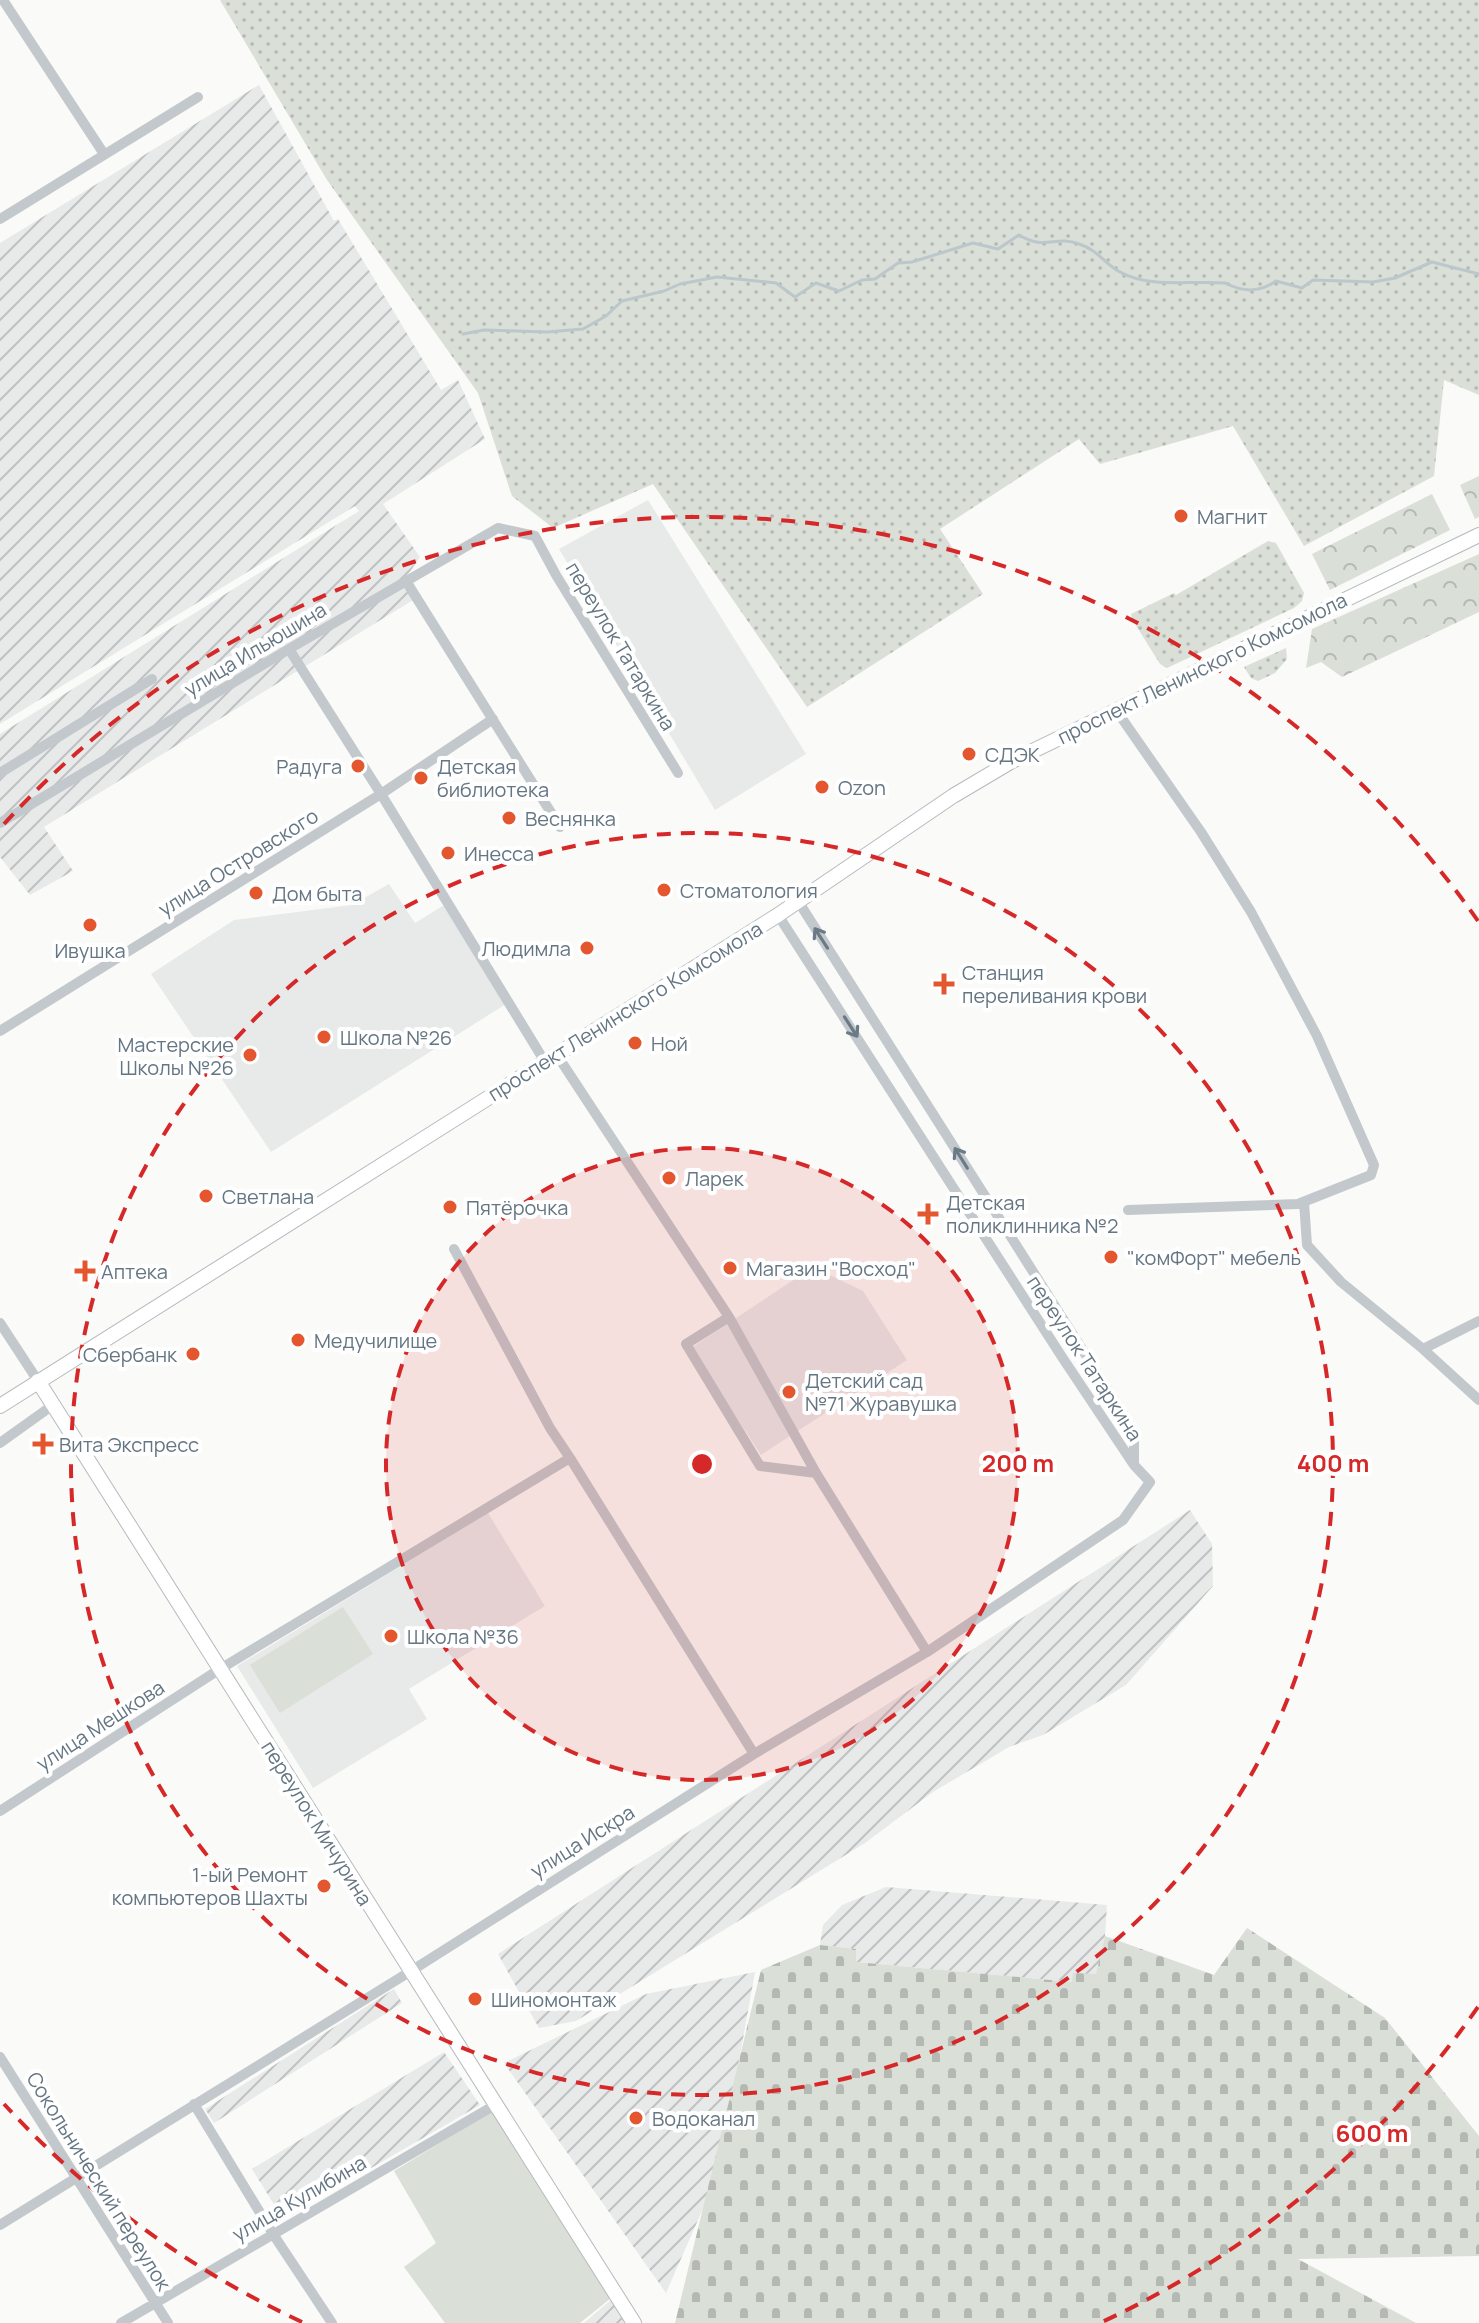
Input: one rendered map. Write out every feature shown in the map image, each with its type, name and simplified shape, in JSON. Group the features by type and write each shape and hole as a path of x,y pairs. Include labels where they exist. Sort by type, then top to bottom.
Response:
{"main road":[{"name":"проспект Ленинского Комсомола","path":"0,1406 778,915 953,796 1012,761 1479,535"},
{"name":"переулок Мичурина","path":"38,1381 634,2323"}],"street":[{"path":"3,0 104,154"},
{"path":"0,219 198,97"},
{"name":"улица Ильюшина","path":"0,823 289,649 498,528 535,536"},
{"name":"переулок Татаркина","path":"535,536 678,773"},
{"path":"406,581 560,827"},
{"path":"289,649 551,1059 729,1317 816,1473 927,1652"},
{"path":"0,773 152,679"},
{"path":"1116,710 1201,832 1251,912 1317,1036 1374,1165 1371,1175 1304,1202 1128,1210"},
{"name":"улица Островского","path":"0,1031 381,794 493,719"},
{"name":"переулок Татаркина","path":"798,901 1134,1431 1134,1465"},
{"name":"переулок Татаркина","path":"778,915 1134,1465"},
{"path":"1304,1202 1307,1245 1341,1282 1479,1400"},
{"path":"454,1249 550,1428 754,1754"},
{"path":"729,1317 686,1344 760,1466 816,1473"},
{"path":"1423,1349 1479,1321"},
{"name":"переулок Мичурина","path":"0,1323 38,1381"},
{"path":"0,1443 53,1405"},
{"name":"улица Мешкова","path":"0,1811 220,1669 570,1458"},
{"name":"улица Искра","path":"0,2225 754,1754 927,1652 1123,1520 1150,1482 1134,1465"},
{"name":"Сокольнический переулок","path":"0,2057 168,2323"},
{"path":"194,2104 273,2234 332,2323"},
{"name":"улица Кулибина","path":"121,2323 495,2105"}],"shaded area":[{"path":"259,85 334,221 338,219 441,390 458,380 485,439 383,504 420,557 405,579 418,597 44,827 73,871 30,895 0,857 0,734 359,511 355,506 0,724 0,243"},
{"path":"648,500 806,754 715,810 559,549"},
{"name":"Школа №26","path":"389,884 415,923 444,905 506,1004 271,1152 151,974 234,920 352,905"},
{"name":"Детский сад №71 Журавушка","path":"813,1267 863,1291 907,1360 761,1455 691,1348"},
{"path":"1190,1510 1212,1544 1213,1586 1126,1685 1043,1735 1009,1747 933,1792 865,1843 576,2021 539,2028 498,1954"},
{"name":"Школа №36","path":"488,1513 545,1606 409,1689 427,1719 313,1788 237,1666"},
{"path":"886,1887 1107,1905 1105,1936 1096,1975 1073,1982 855,1962 855,1949 820,1945 823,1925 842,1905"},
{"name":"Водоканал","path":"755,1972 719,2172 666,2293 504,2063 646,1994"},
{"path":"394,1989 402,2003 214,2123 205,2109"},
{"path":"444,2052 480,2105 283,2219 252,2169"},
{"path":"613,2298 629,2323 584,2323"}],"green space":[{"path":"220,0 1479,0 1479,395 1444,380 1434,476 1304,546 1233,426 1100,464 1079,439 940,529 983,594 807,707 653,484 553,528 512,496 478,393 327,180"},
{"path":"1479,476 1479,517 1475,519 1460,485"},
{"path":"1432,494 1450,530 1330,590 1312,554"},
{"path":"1268,541 1276,543 1304,593 1302,601 1294,608 1167,668 1160,664 1131,614 1174,593 1176,595"},
{"path":"1479,554 1479,612 1342,677 1321,662 1306,668 1312,629"},
{"path":"1286,648 1287,659 1275,673 1258,681 1251,678 1244,667"},
{"path":"343,1607 373,1654 280,1713 250,1665"},
{"path":"1247,1928 1385,2018 1479,2136 1479,2256 1298,2259 1416,2323 675,2323 761,1970 820,1945 856,1949 856,1962 1072,1982 1073,1973 1096,1974 1105,1936 1214,1975"},
{"path":"494,2110 611,2298 580,2323 445,2323 404,2267 436,2243 394,2171"}],"waterway":[{"path":"463,334 484,330 547,332 583,329 606,316 622,301 717,277 776,283 795,297 816,283 839,291 862,280 875,279 898,263 912,262 973,243 998,249 1019,235 1036,242 1079,244 1132,277 1158,282 1225,283 1251,290 1276,281 1302,288 1313,280 1373,282 1395,278 1432,262 1479,274"}],"place":[{"name":"Магнит","path":"1181,516"},
{"name":"СДЭК","path":"969,754"},
{"name":"Радуга","path":"358,766"},
{"name":"Детская библиотека","path":"421,778"},
{"name":"Ozon","path":"822,787"},
{"name":"Веснянка","path":"509,818"},
{"name":"Инесса","path":"448,853"},
{"name":"Стоматология","path":"664,890"},
{"name":"Дом быта","path":"256,893"},
{"name":"Ивушка","path":"90,925"},
{"name":"Людимла","path":"587,948"},
{"name":"Станция переливания крови","path":"944,984"},
{"name":"Школа №26","path":"324,1037"},
{"name":"Ной","path":"635,1043"},
{"name":"Мастерские Школы №26","path":"250,1055"},
{"name":"Ларек","path":"669,1178"},
{"name":"Светлана","path":"206,1196"},
{"name":"Пятёрочка","path":"450,1207"},
{"name":"Детская поликлинника №2","path":"928,1214"},
{"name":"\"комФорт\" мебель","path":"1111,1257"},
{"name":"Магазин \"Восход\"","path":"730,1268"},
{"name":"Аптека","path":"85,1271"},
{"name":"Медучилище","path":"298,1340"},
{"name":"Сбербанк","path":"193,1354"},
{"name":"Детский сад №71 Журавушка","path":"789,1392"},
{"name":"Вита Экспресс","path":"43,1444"},
{"name":"Школа №36","path":"391,1636"},
{"name":"1-ый Ремонт компьютеров Шахты","path":"324,1886"},
{"name":"Шиномонтаж","path":"475,1999"},
{"name":"Водоканал","path":"636,2118"}]}
